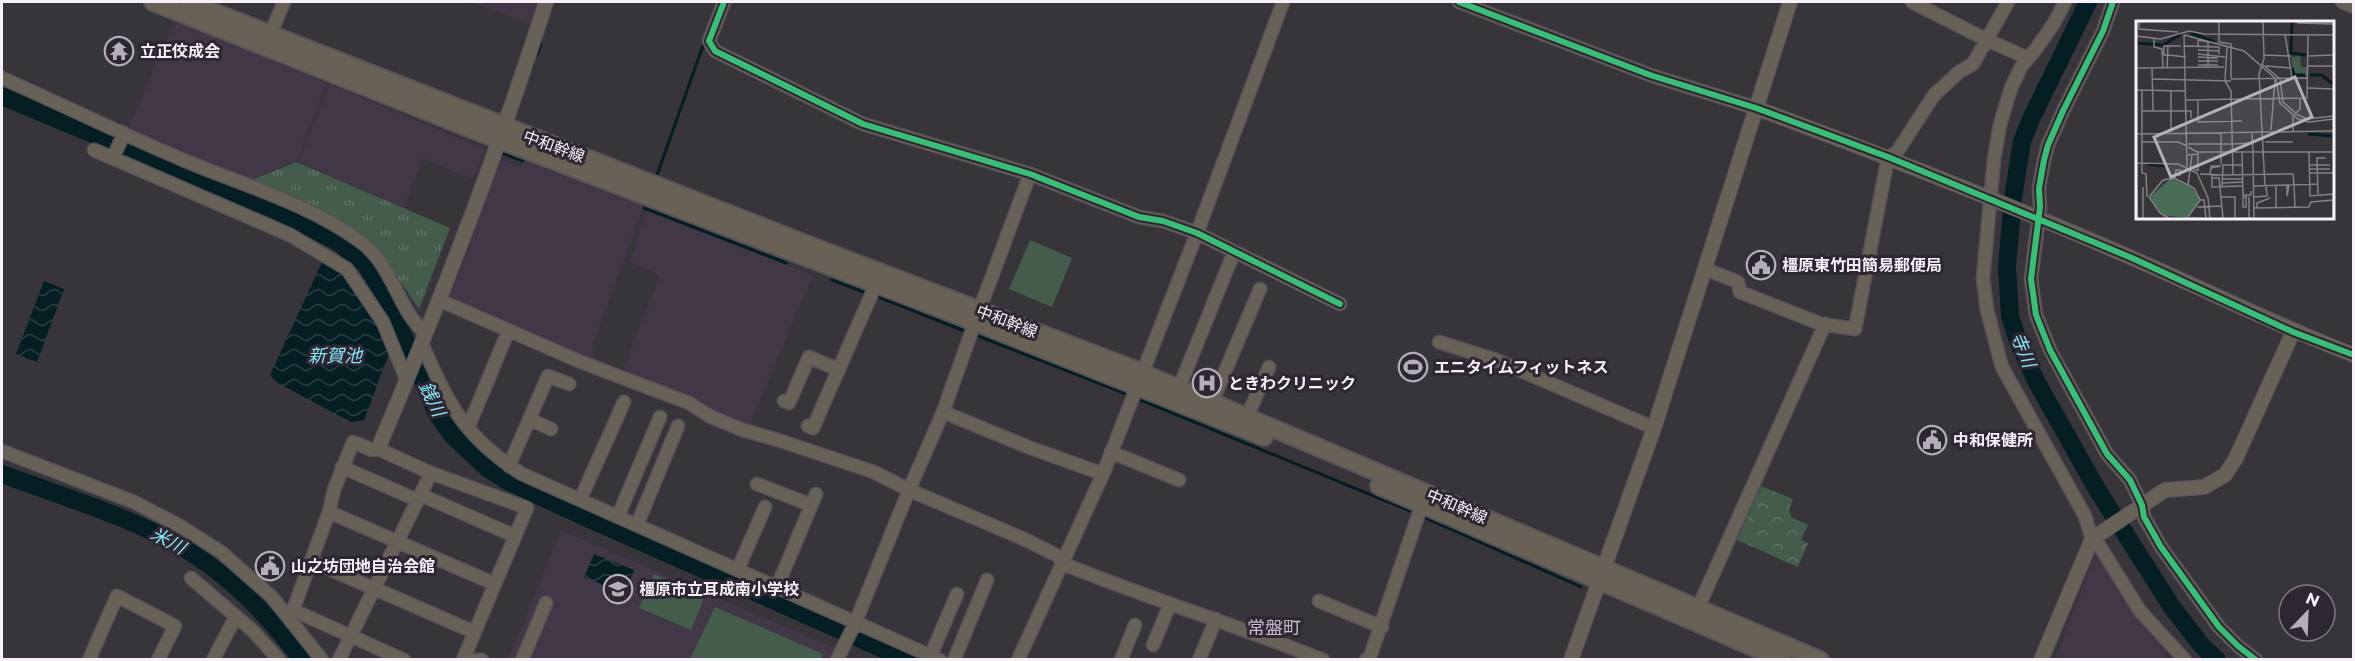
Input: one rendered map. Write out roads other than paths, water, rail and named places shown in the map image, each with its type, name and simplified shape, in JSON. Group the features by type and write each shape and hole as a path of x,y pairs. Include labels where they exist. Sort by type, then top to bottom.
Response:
{"main road":[{"name":"中和幹線","path":"153,2 501,133 1136,388 1419,512 1698,608 1820,660"},
{"name":"中和幹線","path":"188,2 873,291 974,324"},
{"name":"中和幹線","path":"1136,388 1179,388 1602,575 1783,660"}],"street":[{"path":"270,35 284,2"},
{"path":"378,449 439,300 501,133 546,2"},
{"path":"724,2 709,41 715,51 863,124 1030,174 1139,217 1163,221 1197,233 1340,304"},
{"path":"1018,660 1103,474 1197,233 1283,2"},
{"path":"1459,2 1650,75 1756,108 1888,157 2035,217 2293,332 2354,355"},
{"path":"1571,660 1654,428 1790,2"},
{"path":"1912,2 2028,58"},
{"path":"1888,157 1897,152 1934,94 1959,72 1973,64 2008,2"},
{"path":"2065,2 2054,23 2021,67 2000,125 1994,159 1993,199 1983,278 1987,310 2002,367 2099,545 2140,611 2185,660"},
{"path":"2113,2 2103,31 2048,145 2035,217 2031,279 2036,315 2050,350 2107,454 2130,480 2144,517 2161,547 2193,593 2229,638 2256,660"},
{"path":"2342,2 2354,7"},
{"path":"2,78 123,135 308,209 372,250 389,274 416,326 451,406 486,448 522,474 738,569 855,624 936,658 957,594"},
{"path":"114,156 123,135"},
{"path":"94,150 114,156 290,235 347,269 383,322 409,377"},
{"path":"1705,269 1738,282 1740,292 1825,324 1855,329 1888,157"},
{"path":"837,660 855,624 943,412 1030,174"},
{"path":"1179,388 1234,252"},
{"path":"1212,402 1260,289"},
{"path":"808,426 813,428 873,291"},
{"path":"439,300 581,362 689,403 711,417 743,430 840,459 874,472 909,490 1024,539 1062,561 1323,660"},
{"path":"1698,608 1825,324"},
{"path":"2041,660 2096,536 2165,490 2204,487 2225,475 2236,458 2293,332"},
{"path":"468,428 505,339"},
{"path":"1439,342 1496,360 1654,428"},
{"path":"784,401 789,403 809,357 839,370"},
{"path":"1247,417 1269,367"},
{"path":"509,466 548,376 569,384"},
{"path":"580,500 624,402"},
{"path":"943,412 1028,447 1103,474"},
{"path":"618,516 660,417"},
{"path":"529,419 551,429"},
{"path":"637,525 678,426"},
{"path":"291,613 329,512 342,467 353,442 372,450 378,449 431,472 527,508 463,660"},
{"path":"2,451 134,502 180,526 221,552 291,613 322,660"},
{"path":"1111,453 1179,480"},
{"path":"342,467 515,536"},
{"path":"339,660 399,542 431,472"},
{"path":"757,484 813,499 777,587"},
{"path":"738,569 765,507"},
{"path":"329,512 495,584"},
{"path":"1366,660 1370,657 1382,627 1419,512"},
{"path":"311,561 474,633"},
{"path":"191,578 236,616 267,654 279,660"},
{"path":"954,660 987,580"},
{"path":"89,660 117,596 175,626 158,660"},
{"path":"1319,601 1382,627"},
{"path":"522,660 546,603"},
{"path":"1153,645 1170,603"},
{"path":"291,613 404,660"},
{"path":"213,660 236,616"},
{"path":"1199,660 1216,620"},
{"path":"1121,660 1135,625"},
{"path":"474,660 482,660"}],"water":[{"name":"新賀池","path":"323,260 345,277 354,288 390,351 364,420 351,422 276,382 270,375"},
{"path":"44,281 64,289 37,362 16,354"},
{"path":"594,554 634,570 624,594 584,577"}],"waterway":[{"name":"寺川","path":"2088,2 2022,141 2013,198 2007,267 2010,316 2018,341 2036,381 2098,491 2172,607 2202,646 2217,660"},
{"path":"657,175 705,40"},
{"path":"537,55 541,44"},
{"path":"529,74 533,65"},
{"name":"銭川","path":"2,96 275,210 338,242 365,264 388,300 437,414 452,435 487,468 507,481 908,660"},
{"path":"502,153 523,161"},
{"path":"644,208 786,263"},
{"path":"832,280 869,294"},
{"path":"876,296 967,332"},
{"path":"973,334 1129,395"},
{"path":"1136,398 1415,513"},
{"name":"米川","path":"2,474 120,517 187,550 220,573 250,599 302,660"},
{"path":"1421,516 1581,587"}],"place":[{"name":"立正佼成会","path":"119,51"},
{"name":"橿原東竹田簡易郵便局","path":"1761,265"},
{"name":"エニタイムフィットネス","path":"1413,367"},
{"name":"ときわクリニック","path":"1207,383"},
{"name":"中和保健所","path":"1932,440"},
{"name":"山之坊団地自治会館","path":"270,566"},
{"name":"橿原市立耳成南小学校","path":"618,589"}],"district":[{"name":"常盤町","path":"1274,628"}]}
